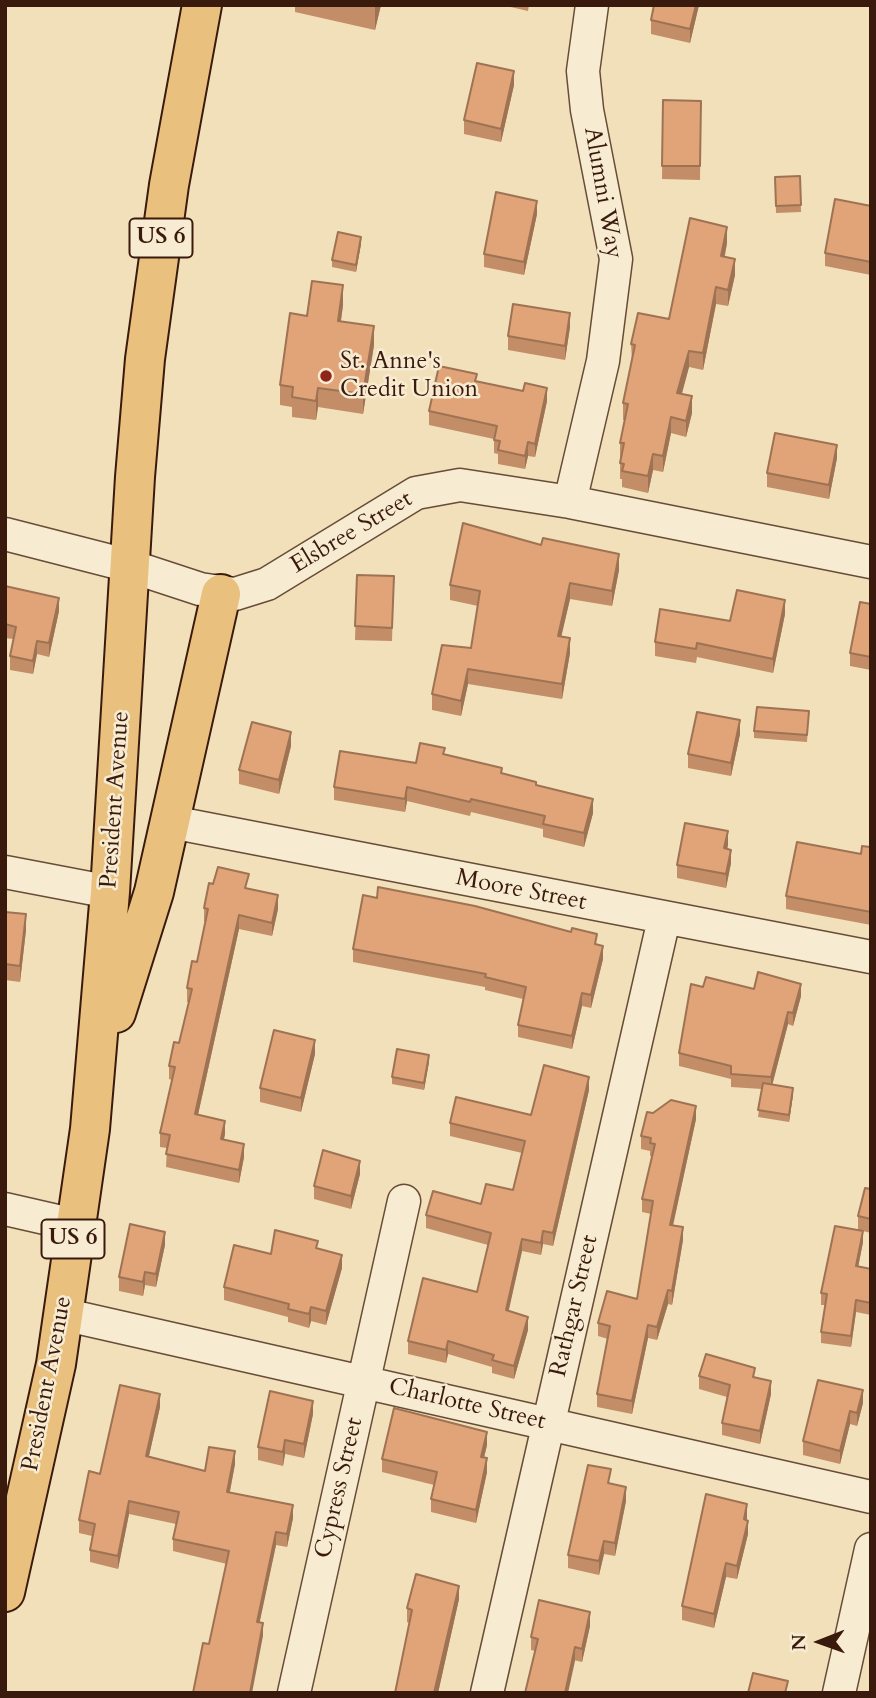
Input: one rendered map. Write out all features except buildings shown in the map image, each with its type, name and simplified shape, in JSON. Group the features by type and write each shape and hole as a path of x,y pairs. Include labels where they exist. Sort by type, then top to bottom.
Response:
{"main road":[{"name":"President Avenue","path":"5,1592 56,1364 90,1129 110,892 130,566 151,311 169,185 202,5"},
{"path":"95,1078 155,892 221,594"}],"street":[{"name":"Alumni Way","path":"570,502 603,361 616,259 587,110 583,71 592,5"},
{"name":"Elsbree Street","path":"5,534 130,566 221,594 249,592 267,584 400,502 432,488 480,486 871,562"},
{"name":"Moore Street","path":"171,822 871,957"},
{"path":"5,872 110,892"},
{"name":"Rathgar Street","path":"486,1693 664,919"},
{"name":"Cypress Street","path":"294,1693 404,1201"},
{"path":"5,1209 75,1225"},
{"name":"Charlotte Street","path":"62,1314 871,1497"},
{"path":"839,1693 871,1549"}],"place":[{"name":"St. Anne's Credit Union","path":"326,376"}]}
